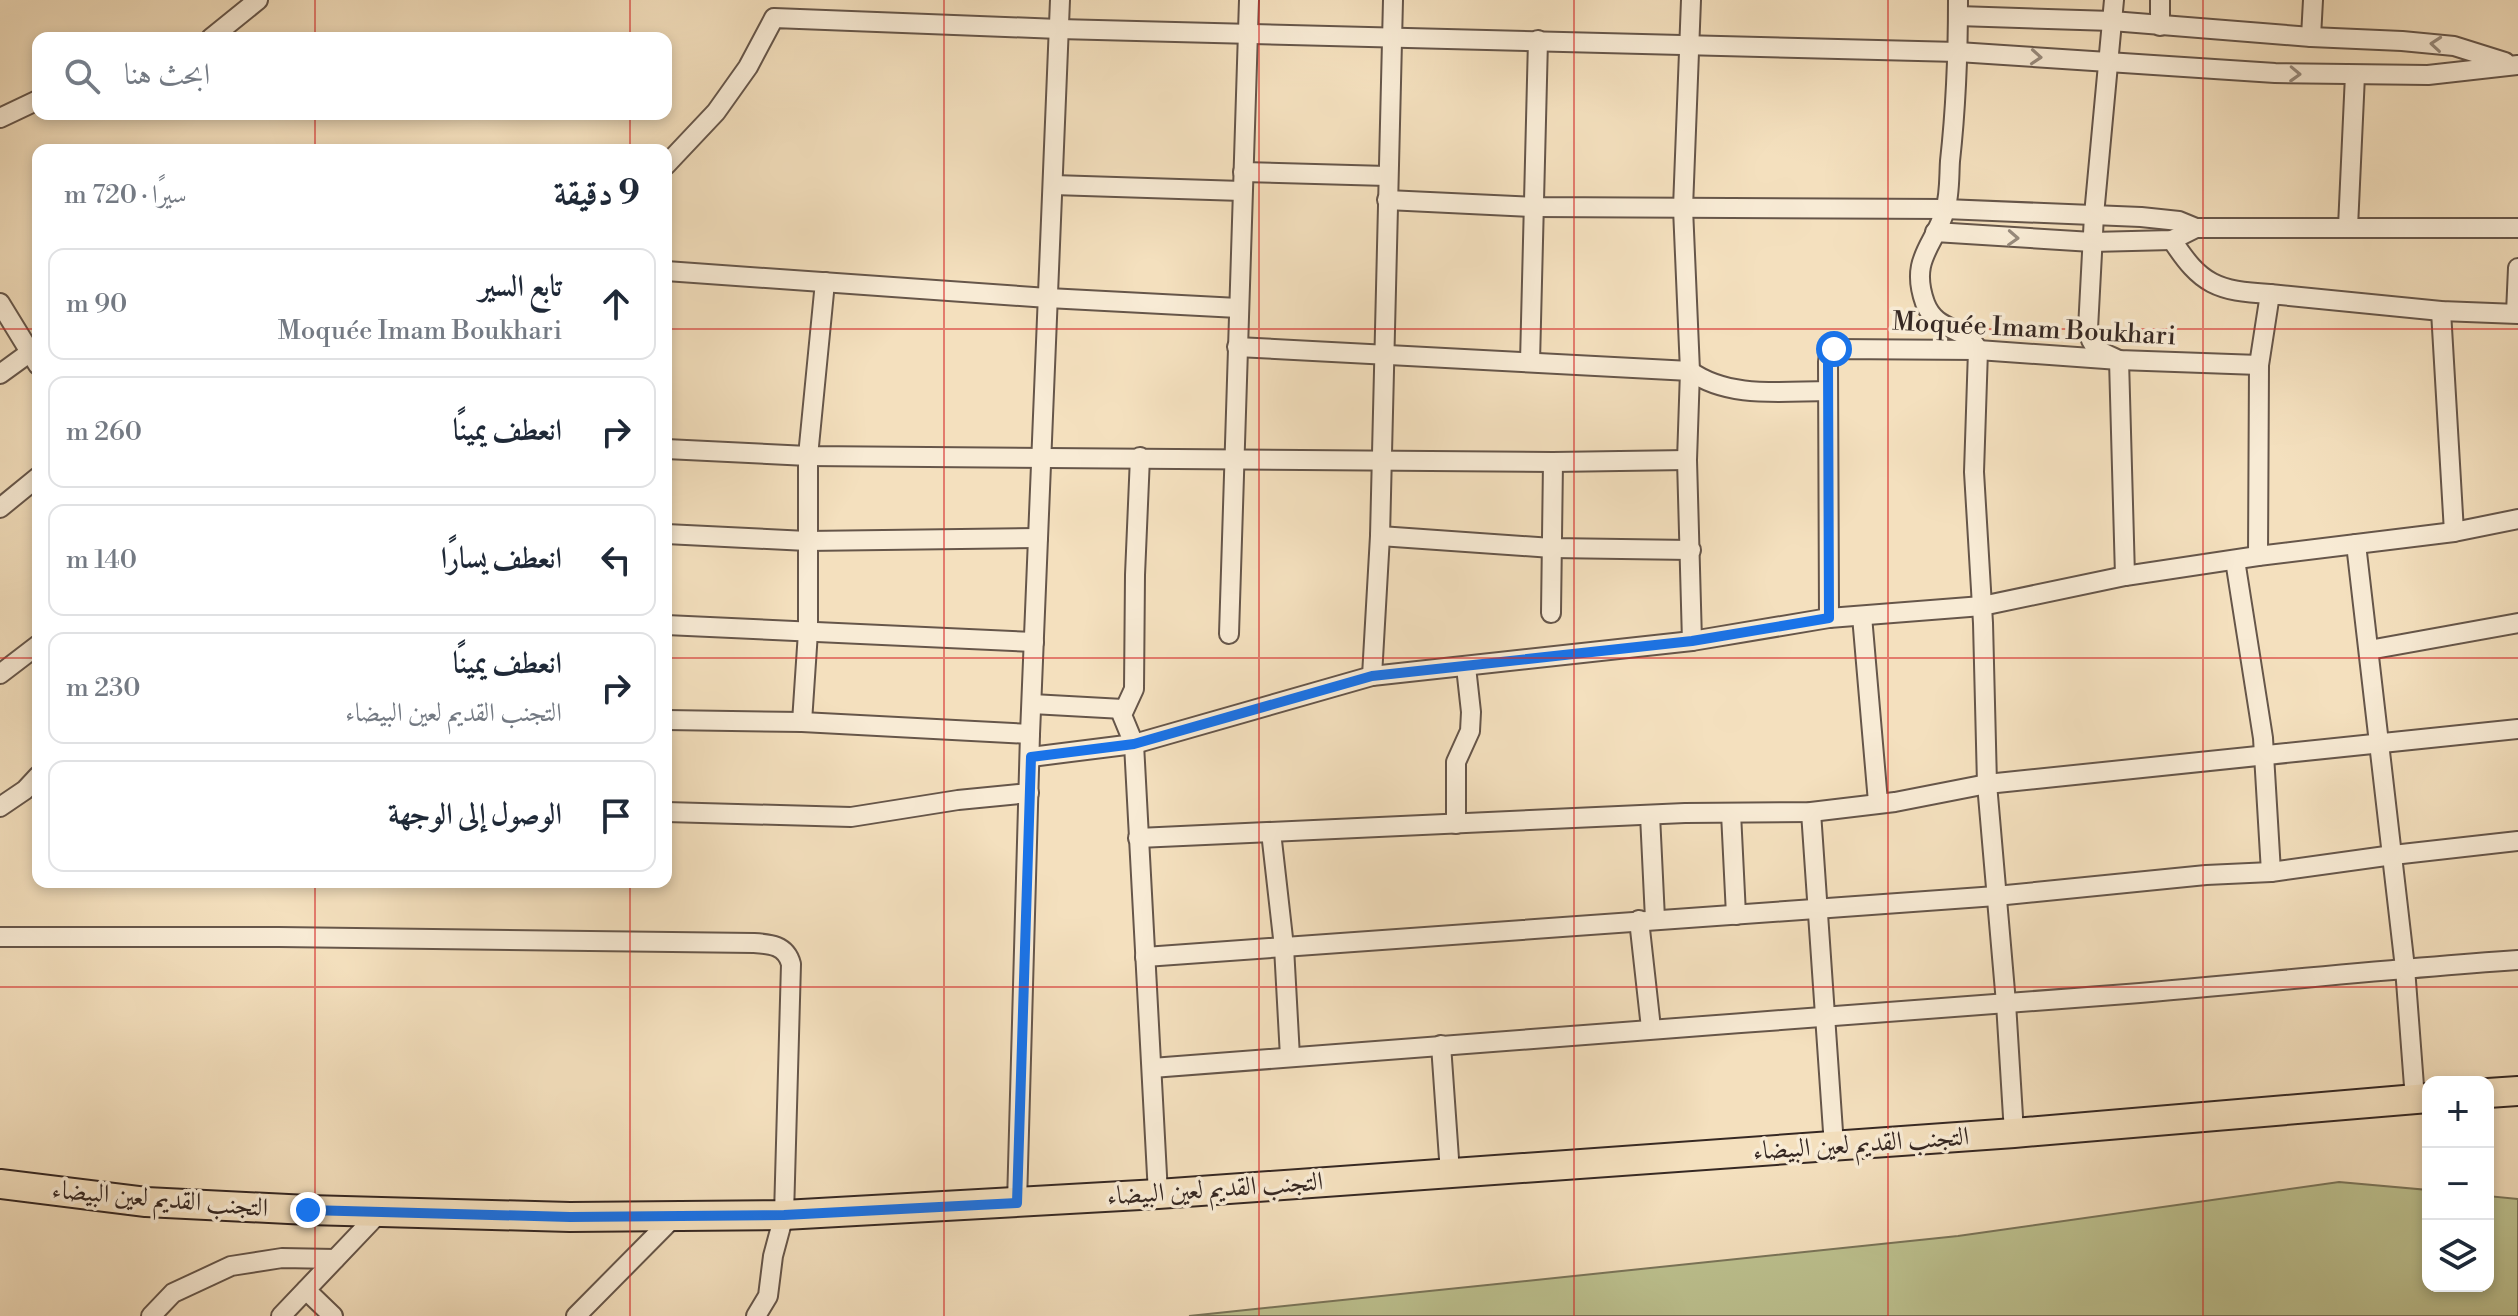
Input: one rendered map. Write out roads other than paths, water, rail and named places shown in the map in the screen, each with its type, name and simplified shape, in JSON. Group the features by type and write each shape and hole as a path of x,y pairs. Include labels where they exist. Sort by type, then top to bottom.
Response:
{"main road":[{"path":"2494,1093 2518,1091"},
{"name":"التجنب القديم لعين البيضاء","path":"0,1184 146,1202 380,1212 570,1217 784,1215 1158,1194 1834,1146 2421,1098"}],"street":[{"path":"218,32 258,0"},
{"path":"1017,1203 1030,734 1060,0"},
{"path":"1229,634 1249,0"},
{"path":"1372,676 1380,536 1393,0"},
{"path":"1691,0 1683,208 1690,371 1687,460 1692,641"},
{"path":"2114,0 2092,242 2089,339 2094,348 2119,360 2125,576"},
{"path":"2160,0 2160,26"},
{"path":"2311,37 2313,0"},
{"path":"2014,1133 1987,784 1982,606 1974,472 1978,350 1973,339 1941,323 1930,313 1924,299 1921,267 1924,251 1945,209 1958,52 1958,8 2160,26 2454,46 2514,65"},
{"path":"672,159 716,112 748,67 776,9 1059,29 1958,52 2247,72 2428,75 2514,65"},
{"path":"1530,362 1538,40"},
{"path":"2348,227 2355,75"},
{"path":"0,118 32,103"},
{"path":"1243,172 1387,176"},
{"path":"1053,185 1242,191"},
{"path":"1387,200 1534,207 1945,209 2166,219 2196,228 2518,228"},
{"path":"1935,232 2092,242 2172,240 2196,228"},
{"path":"2172,240 2197,275 2217,286 2441,311 2517,314 2518,268"},
{"path":"672,271 1238,308"},
{"path":"802,722 808,632 808,456 825,282"},
{"path":"2258,556 2259,365 2270,294"},
{"path":"0,303 32,356"},
{"path":"2441,311 2454,532"},
{"path":"1237,347 1690,371 1709,383 1742,390 1828,391"},
{"name":"Moquée Imam Boukhari","path":"1829,618 1828,391 1829,354 1834,349 1978,350 2119,360 2259,365"},
{"path":"0,374 32,360"},
{"path":"672,449 808,456 1553,462 1687,460"},
{"path":"1140,457 1134,689 1123,709 1124,721 1134,744 1158,1194"},
{"path":"1551,613 1553,462"},
{"path":"0,508 32,482"},
{"path":"1031,757 1134,744 1372,676 1692,641 1829,618 1982,606 2125,576 2454,532 2518,519"},
{"path":"672,534 807,541 1038,538"},
{"path":"1380,536 1552,548 1691,550"},
{"path":"2356,544 2421,1098"},
{"path":"2235,560 2265,754 2271,872"},
{"path":"1862,616 1878,802"},
{"path":"2369,650 2518,623"},
{"path":"672,625 1034,642"},
{"path":"0,674 32,650"},
{"path":"1456,824 1456,762 1470,731 1466,667"},
{"path":"1032,704 1123,709"},
{"path":"672,720 802,722 1030,734"},
{"path":"1138,838 1650,815 1811,812 1895,802 1987,784 2518,729"},
{"path":"0,807 32,786"},
{"path":"672,812 851,817 958,800 1029,793"},
{"path":"1811,812 1834,1146"},
{"path":"1731,813 1736,915"},
{"path":"1650,815 1647,920 1651,1028"},
{"path":"1271,832 1284,947 1290,1057"},
{"path":"1145,957 1996,896 2206,875 2271,872 2518,841"},
{"path":"0,937 577,940 754,943 781,948 789,956 791,964 784,1215 773,1256 768,1296 756,1316"},
{"path":"1152,1068 2247,984 2518,960"},
{"path":"1441,1045 1450,1173"},
{"path":"281,1316 380,1212"},
{"path":"576,1316 677,1214"},
{"path":"151,1316 173,1293 231,1266 282,1258 335,1259"},
{"path":"306,1290 333,1316"}]}
